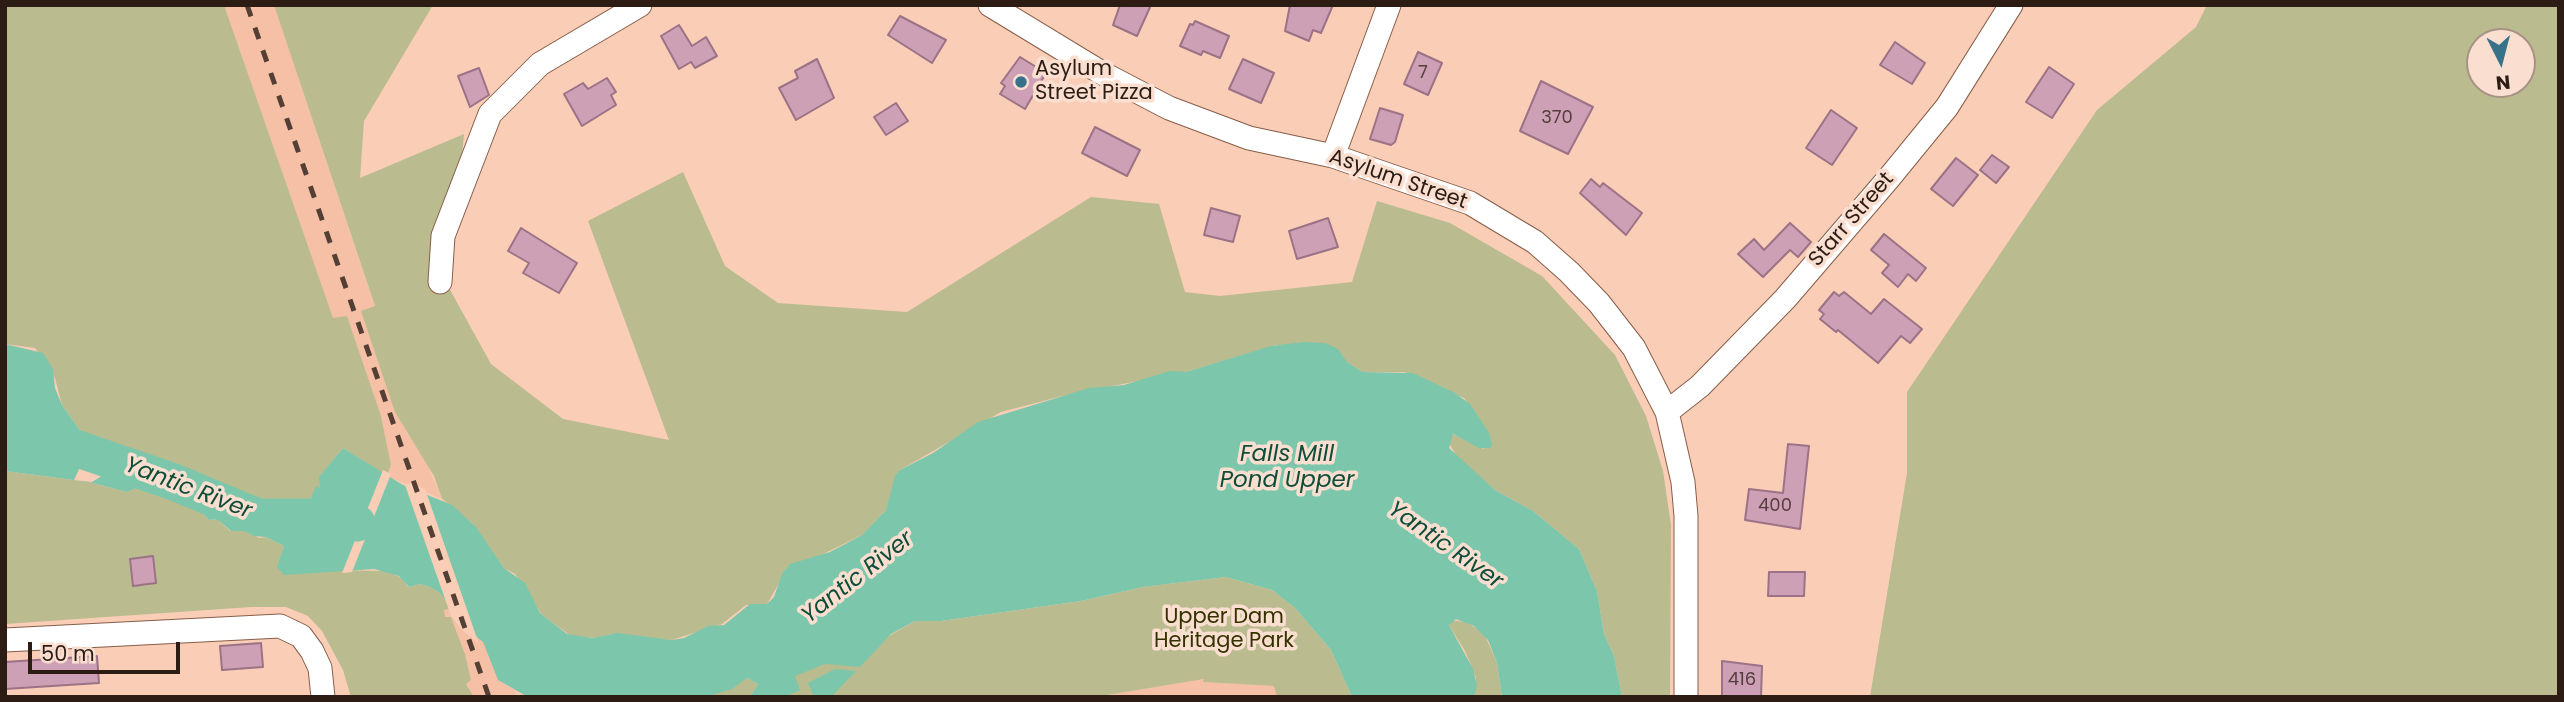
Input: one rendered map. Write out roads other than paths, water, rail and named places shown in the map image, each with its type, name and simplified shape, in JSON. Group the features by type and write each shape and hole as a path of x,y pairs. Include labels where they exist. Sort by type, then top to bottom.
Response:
{"street":[{"path":"440,282 443,236 490,114 540,64 640,5"},
{"name":"Asylum Street","path":"990,5 1102,73 1169,108 1249,138 1333,156 1470,203 1535,242 1569,272 1606,312 1634,348 1667,412 1683,482 1686,516 1686,697"},
{"path":"1333,156 1389,5"},
{"name":"Starr Street","path":"1667,412 1700,386 1785,299 1889,178 1947,107 2011,5"},
{"path":"5,640 280,626 300,636 312,650 320,668 323,697"}],"water":[{"name":"Falls Mill Pond Upper","path":"1303,342 1325,343 1338,349 1347,362 1363,372 1413,373 1455,393 1470,404 1489,433 1492,445 1490,448 1479,448 1453,434 1449,448 1495,490 1533,511 1579,549 1597,591 1604,634 1614,656 1622,697 1502,697 1497,663 1488,640 1474,626 1456,619 1449,625 1473,669 1477,685 1474,697 1352,697 1331,650 1295,608 1272,590 1226,577 1143,587 1081,601 941,621 915,621 891,634 860,667 825,664 795,676 800,690 784,697 750,697 758,684 747,678 732,689 705,697 528,697 498,680 483,642 463,626 440,593 430,587 420,584 409,587 399,576 374,569 284,575 277,567 284,546 266,537 253,536 248,531 231,531 217,519 209,520 192,503 186,504 177,494 168,495 158,486 138,487 127,492 89,482 5,471 5,344 43,353 53,369 55,388 62,405 79,429 127,457 169,474 178,481 174,488 180,493 189,493 190,486 230,498 235,505 244,505 250,501 265,503 270,510 281,506 290,510 311,498 316,486 320,488 319,477 343,448 403,485 452,505 476,527 504,568 525,583 540,613 567,634 593,638 617,633 672,640 684,638 708,626 724,625 750,604 767,604 774,597 782,574 790,564 830,552 862,535 886,510 895,476 900,470 933,453 978,422 1089,388 1124,385 1170,371 1186,372 1271,346","holes":["93,452 105,453 116,467 92,482 74,480 85,456"]},
{"path":"835,669 856,671 831,697 814,697 808,683"}],"waterway":[{"name":"Yantic River","path":"5,424 174,482 258,517 338,517 357,523"}],"railway":[{"path":"247,5 489,697"}],"place":[{"name":"Asylum Street Pizza","path":"1021,82"}],"park label":[{"name":"Upper Dam Heritage Park","path":"1224,630"}]}
